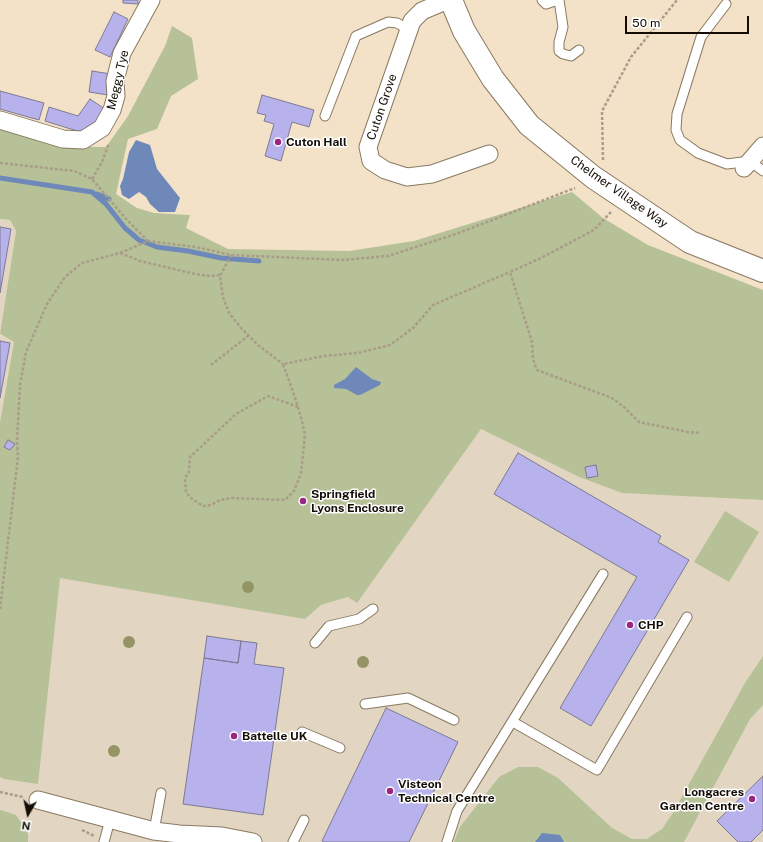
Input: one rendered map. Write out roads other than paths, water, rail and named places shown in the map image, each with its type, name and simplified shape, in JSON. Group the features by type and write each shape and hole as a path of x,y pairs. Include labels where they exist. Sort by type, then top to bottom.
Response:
{"street":[{"name":"Meggy Tye","path":"0,120 63,138 83,140 102,128 112,110 116,96 115,80 122,53 151,0"},
{"name":"Cuton Grove","path":"449,0 422,11 412,21 368,147 371,161 385,170 407,176 432,174 489,154"},
{"name":"Chelmer Village Way","path":"449,0 464,31 493,79 529,125 593,177 690,242 763,270"},
{"path":"747,164 763,146"},
{"path":"38,800 154,831 222,836 253,842"}],"lane":[{"path":"542,0 546,4 558,0 563,27 559,42 559,51 563,54 571,56 579,50"},
{"path":"726,4 701,37 677,114 676,130 680,140 698,153 727,164 747,164 763,171"},
{"path":"325,116 356,36 388,22 397,23 409,30"},
{"path":"447,842 457,811 603,574"},
{"path":"316,643 329,626 359,619 373,608"},
{"path":"513,722 597,770 687,617"},
{"path":"364,704 408,698 454,720"},
{"path":"302,732 340,748"},
{"path":"154,831 161,793"},
{"path":"104,842 110,820"},
{"path":"293,842 304,820"}],"water":[{"path":"136,140 150,145 157,169 180,198 175,212 159,212 150,204 146,197 139,192 129,199 122,195 120,186 129,152"},
{"path":"356,367 372,379 381,382 380,385 360,395 346,389 334,388 334,385 345,379"},
{"path":"542,833 560,835 564,842 535,842"}],"waterway":[{"path":"0,178 92,192 106,204 125,228 139,240 157,247 188,251 221,258 259,261"},
{"path":"97,194 109,199"}],"place":[{"name":"Cuton Hall","path":"278,142"},
{"name":"Springfield Lyons Enclosure","path":"303,501"},
{"name":"CHP","path":"630,625"},
{"name":"Battelle UK","path":"234,736"},
{"name":"Visteon Technical Centre","path":"390,791"},
{"name":"Longacres Garden Centre","path":"752,799"}]}
